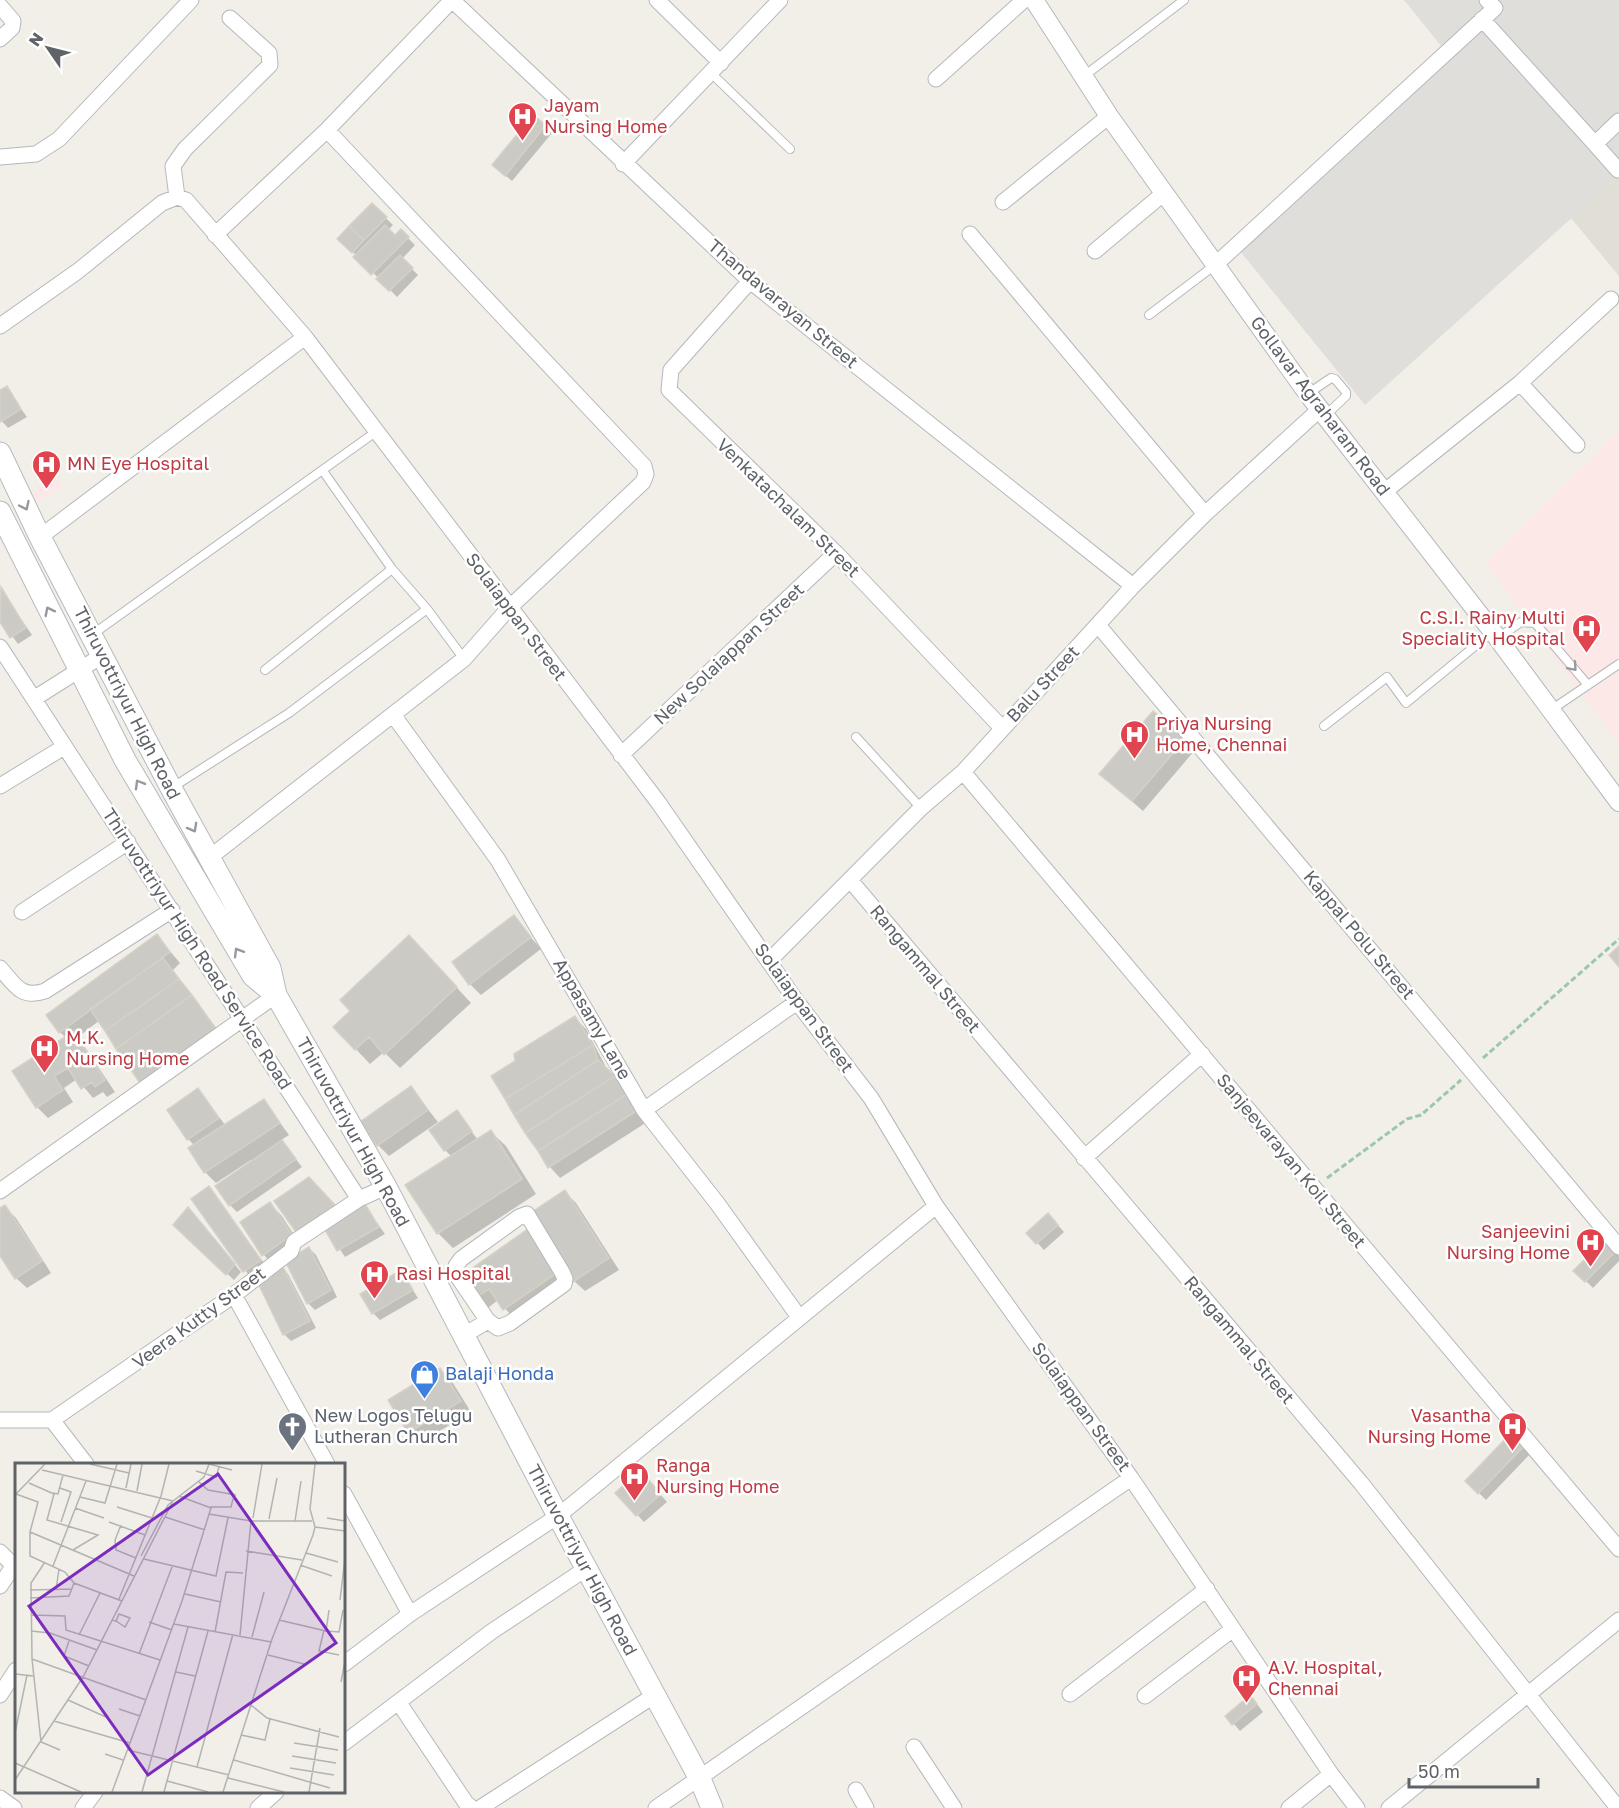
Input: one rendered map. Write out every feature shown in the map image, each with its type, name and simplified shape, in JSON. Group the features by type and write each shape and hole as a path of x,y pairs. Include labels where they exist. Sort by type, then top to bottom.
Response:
{"main road":[{"name":"Thiruvottriyur High Road","path":"0,453 40,537 93,634 171,788 270,968 276,995 386,1187 558,1516 700,1779 712,1808"},
{"path":"0,512 125,760 253,976 276,995"}],"street":[{"path":"0,157 36,154 59,139 191,0"},
{"path":"215,235 327,130 452,0"},
{"name":"Thandavarayan Street","path":"452,0 623,164 750,281 1133,586"},
{"path":"657,0 716,68"},
{"path":"936,79 1024,0"},
{"name":"Gollavar Agraharam Road","path":"1034,0 1109,116 1308,394 1495,635 1619,802"},
{"path":"623,164 778,1"},
{"path":"1215,265 1482,20 1495,3"},
{"path":"0,6 13,21 12,28 0,39"},
{"path":"0,326 78,271 162,202 177,197 173,166 186,149 270,65 269,53 230,18"},
{"path":"1482,20 1618,170"},
{"path":"1003,202 1109,116"},
{"path":"1595,144 1619,121"},
{"path":"209,858 394,716 464,659 509,608 643,482 646,474 644,466 327,130"},
{"path":"1095,251 1164,193"},
{"name":"Solaiappan Street","path":"177,197 186,200 305,337 658,802 798,1002 871,1098 936,1206 1131,1478 1331,1774 1357,1808"},
{"path":"970,234 1205,514"},
{"name":"Venkatachalam Street","path":"750,281 671,370 669,390 836,554 1002,728"},
{"path":"1384,492 1520,383 1611,299"},
{"path":"40,537 305,337"},
{"path":"1520,383 1577,445"},
{"name":"Balu Street","path":"769,961 921,808 963,772 1133,586 1205,514 1322,413"},
{"name":"New Solaiappan Street","path":"621,755 836,554"},
{"name":"Kappal Polu Street","path":"1098,625 1619,1247"},
{"name":"Thiruvottriyur High Road Service Road","path":"0,647 359,1199"},
{"path":"35,698 103,655"},
{"name":"Appasamy Lane","path":"394,716 498,860 644,1110 717,1203 799,1317"},
{"path":"0,786 64,747"},
{"name":"Sanjeevarayan Koil Street","path":"963,772 1619,1549"},
{"path":"22,912 128,842"},
{"name":"Rangammal Street","path":"850,880 1361,1483 1618,1808"},
{"path":"0,968 24,993 32,996 45,992 172,910"},
{"path":"0,1191 244,1020 276,995"},
{"path":"644,1110 798,1002"},
{"path":"1084,1158 1202,1054"},
{"name":"Veera Kutty Street","path":"52,1420 234,1295 291,1251 294,1242 359,1199 386,1187"},
{"path":"345,1663 410,1614 558,1516 936,1206"},
{"path":"434,1278 456,1266 478,1247 519,1217 527,1214 565,1279 564,1284 510,1323 498,1328 488,1321 456,1274 456,1266"},
{"path":"234,1295 326,1463"},
{"path":"464,1335 488,1321"},
{"path":"0,1420 52,1420 82,1463"},
{"path":"656,1808 1131,1478"},
{"path":"345,1496 410,1614"},
{"path":"0,1552 15,1564 0,1586"},
{"path":"345,1742 491,1632 587,1568"},
{"path":"1070,1694 1208,1589"},
{"path":"1389,1808 1619,1620"},
{"path":"1145,1696 1233,1629"},
{"path":"0,1695 15,1672"},
{"path":"480,1808 655,1695"},
{"path":"399,1703 466,1803 472,1808"},
{"path":"914,1746 954,1808"},
{"path":"1289,1808 1331,1774"},
{"path":"856,1790 866,1808"},
{"path":"83,1808 94,1793"},
{"path":"258,1808 274,1793"},
{"path":"0,1798 14,1808"}],"lane":[{"path":"1084,76 1184,0"},
{"path":"716,68 790,149"},
{"path":"1149,315 1215,265"},
{"path":"1308,394 1331,378 1346,392 1346,396 1322,413"},
{"path":"93,634 377,431"},
{"path":"323,471 392,569 427,609 464,659"},
{"path":"265,670 392,569"},
{"path":"171,788 289,713 427,609"},
{"path":"1324,726 1387,677 1406,703 1495,635 1521,622 1535,623 1588,685"},
{"path":"1551,710 1619,664"},
{"path":"856,737 921,808"}],"path":[{"path":"1314,1189 1342,1165 1407,1119 1421,1115 1619,939"}],"shaded area":[{"path":"1404,0 1619,0 1619,175 1365,405 1240,251 1450,57"},
{"path":"1619,175 1619,276 1571,218"},
{"name":"C.S.I. Rainy Multi Speciality Hospital","path":"1619,430 1619,745 1486,563"},
{"name":"MN Eye Hospital","path":"55,477 62,486 36,503 31,493"}],"building":[{"path":"533,115 546,125 505,176 492,165"},
{"path":"372,203 387,217 364,240 349,226"},
{"path":"385,225 395,235 401,229 409,237 371,275 353,257"},
{"path":"349,226 364,240 352,253 337,239"},
{"path":"400,255 413,268 389,291 376,279"},
{"path":"7,386 21,409 0,422 0,390"},
{"path":"1,587 26,628 10,638 0,622"},
{"path":"1153,711 1186,738 1132,801 1099,774"},
{"path":"514,915 531,937 469,985 452,962"},
{"path":"157,934 170,952 59,1033 46,1015"},
{"path":"409,935 457,987 384,1055 369,1037 355,1050 333,1027 350,1011 340,1000"},
{"path":"1619,946 1619,967 1609,955"},
{"path":"163,958 179,979 105,1031 90,1009"},
{"path":"179,979 192,995 116,1049 105,1031"},
{"path":"192,995 216,1029 140,1083 116,1049"},
{"path":"575,1016 593,1045 505,1099 491,1076 515,1061 514,1054"},
{"path":"74,1031 105,1080 95,1087 92,1082 81,1089 68,1068 54,1076 63,1090 36,1108 12,1071"},
{"path":"593,1045 598,1060 514,1115 505,1099"},
{"path":"598,1060 615,1076 525,1133 514,1115"},
{"path":"615,1076 627,1094 538,1151 525,1133"},
{"path":"411,1086 428,1110 377,1146 360,1122"},
{"path":"198,1088 219,1118 187,1140 167,1110"},
{"path":"627,1094 638,1110 548,1168 538,1151"},
{"path":"264,1099 280,1123 204,1173 188,1148"},
{"path":"457,1110 472,1131 444,1151 429,1130"},
{"path":"491,1130 522,1179 437,1234 405,1185"},
{"path":"282,1140 296,1159 229,1206 215,1186"},
{"path":"309,1177 335,1205 296,1232 274,1201"},
{"path":"209,1186 261,1260 243,1272 191,1199"},
{"path":"565,1190 609,1258 573,1282 529,1214"},
{"path":"270,1202 292,1235 262,1256 240,1222"},
{"path":"365,1204 379,1227 337,1251 324,1228"},
{"path":"5,1205 42,1261 15,1279 0,1256 0,1208"},
{"path":"188,1207 235,1264 226,1275 173,1225"},
{"path":"1048,1213 1058,1225 1036,1244 1026,1233"},
{"path":"528,1229 558,1272 503,1310 489,1289 476,1298 461,1276"},
{"path":"1607,1237 1619,1248 1585,1282 1573,1271"},
{"path":"309,1247 331,1290 307,1304 285,1261"},
{"path":"282,1265 310,1321 283,1335 258,1283"},
{"path":"401,1270 413,1290 372,1314 360,1294"},
{"name":"Balaji Honda","path":"440,1368 461,1401 408,1433 388,1400"},
{"path":"1510,1434 1524,1446 1478,1494 1465,1481"},
{"path":"640,1470 661,1494 636,1516 615,1493"},
{"path":"1250,1695 1257,1704 1232,1725 1225,1716"}],"place":[{"name":"Jayam Nursing Home","path":"523,142"},
{"name":"MN Eye Hospital","path":"46,490"},
{"name":"C.S.I. Rainy Multi Speciality Hospital","path":"1586,654"},
{"name":"Priya Nursing Home, Chennai","path":"1135,760"},
{"name":"M.K. Nursing Home","path":"45,1074"},
{"name":"Sanjeevini Nursing Home","path":"1591,1268"},
{"name":"Rasi Hospital","path":"375,1300"},
{"name":"Balaji Honda","path":"424,1400"},
{"name":"New Logos Telugu Lutheran Church","path":"293,1452"},
{"name":"Vasantha Nursing Home","path":"1512,1452"},
{"name":"Ranga Nursing Home","path":"635,1502"},
{"name":"A.V. Hospital, Chennai","path":"1247,1704"}]}
